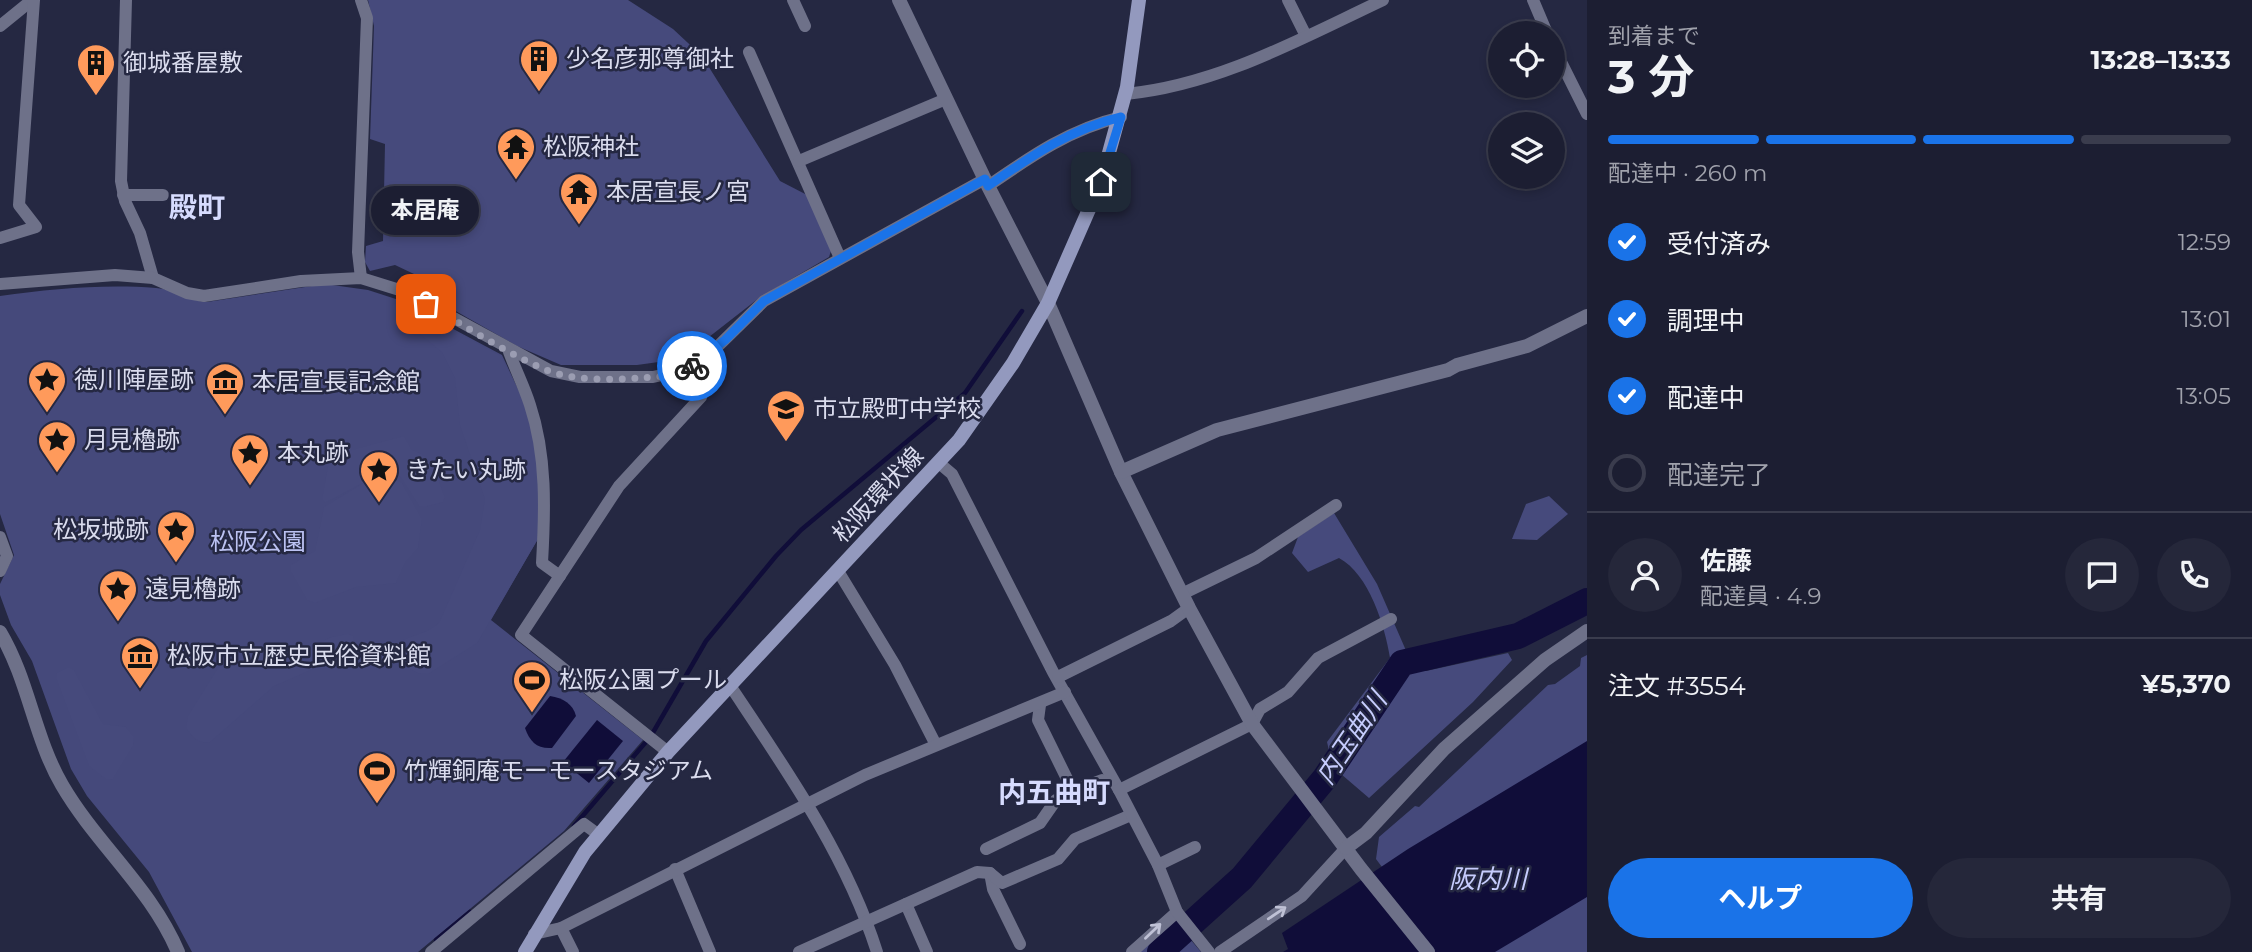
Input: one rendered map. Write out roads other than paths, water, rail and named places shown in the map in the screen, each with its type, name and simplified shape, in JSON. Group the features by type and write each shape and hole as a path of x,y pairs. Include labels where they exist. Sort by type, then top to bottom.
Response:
{"main road":[{"name":"松阪環状線","path":"525,952 584,852 668,752 732,688 939,463 979,415 1048,303 1101,182 1126,94 1139,0"}],"street":[{"path":"0,26 33,0"},
{"path":"0,238 36,227 19,205 33,0"},
{"path":"126,0 123,195 140,233 153,278"},
{"path":"361,0 367,18 358,252 361,278"},
{"path":"793,0 805,26"},
{"path":"899,0 986,183 1048,303 1121,472 1185,601 1252,723 1297,786 1428,952"},
{"path":"1288,0 1306,36"},
{"path":"1126,94 1166,90 1198,81 1383,0"},
{"path":"1533,0 1542,21"},
{"path":"749,52 840,258"},
{"path":"1565,70 1587,114"},
{"path":"799,161 946,99"},
{"path":"0,285 115,275 153,278 187,293 204,296 309,280 361,278 406,292 551,371 621,379 670,375 688,369 712,352 764,301 840,258 986,183 1087,125 1121,117"},
{"path":"123,195 163,195"},
{"path":"1121,472 1217,430 1448,370 1457,365 1527,346 1587,316"},
{"path":"508,349 530,405 539,438 546,509 542,563 560,576"},
{"path":"668,752 521,635 620,486 701,397 712,352"},
{"path":"939,463 952,474 1158,865 1179,917 1209,952"},
{"path":"1058,677 1171,621 1185,601 1336,505"},
{"path":"0,537 7,556 0,571"},
{"path":"838,571 895,666 936,745"},
{"path":"1119,790 1252,723 1260,709 1288,692 1318,658 1391,618"},
{"path":"1220,952 1301,896 1346,848 1366,833 1444,749 1545,660 1587,631"},
{"path":"0,632 17,661 43,747 61,782 81,817 150,901 172,949"},
{"path":"732,688 809,804 867,922 877,952"},
{"path":"534,934 561,928 809,804 936,745 1028,706 1040,705 1065,692"},
{"path":"1040,705 1038,720 1073,791"},
{"path":"986,849 1040,823 1056,800 1102,780"},
{"path":"799,952 977,873 990,873 1002,883 1058,859 1075,839 1131,815"},
{"path":"435,950 584,824 599,835"},
{"path":"1158,865 1195,847"},
{"path":"675,869 710,952"},
{"path":"990,873 996,898 1020,944"},
{"path":"906,904 927,952"},
{"path":"1132,952 1179,917"},
{"path":"561,928 573,952"}],"water":[{"path":"550,696 567,702 576,716 552,748 547,748 535,744 525,728"},
{"path":"597,720 623,741 589,783 563,762"},
{"name":"阪内川","path":"1587,741 1587,897 1495,952 1283,952 1288,949 1282,933 1408,849"}],"waterway":[{"path":"574,826 651,736 706,641 776,556 801,530 965,393 1022,311"},
{"name":"内玉曲川","path":"1160,952 1242,878 1325,778 1402,663 1518,636 1587,601"},
{"path":"436,940 470,912"}],"place":[{"name":"少名彦那尊御社","path":"539,93"},
{"name":"御城番屋敷","path":"96,97"},
{"name":"松阪神社","path":"516,181"},
{"name":"本居宣長ノ宮","path":"579,226"},
{"name":"本居庵","path":"426,304"},
{"name":"徳川陣屋跡","path":"47,414"},
{"name":"本居宣長記念館","path":"225,416"},
{"name":"市立殿町中学校","path":"786,443"},
{"name":"月見櫓跡","path":"57,474"},
{"name":"本丸跡","path":"250,487"},
{"name":"きたい丸跡","path":"379,504"},
{"name":"松坂城跡","path":"176,564"},
{"name":"遠見櫓跡","path":"118,623"},
{"name":"松阪市立歴史民俗資料館","path":"140,690"},
{"name":"松阪公園プール","path":"532,714"},
{"name":"竹輝銅庵モーモースタジアム","path":"377,805"}],"district":[{"name":"殿町","path":"197,207"},
{"name":"内五曲町","path":"1054,792"}],"park label":[{"name":"松阪公園","path":"258,542"}]}
